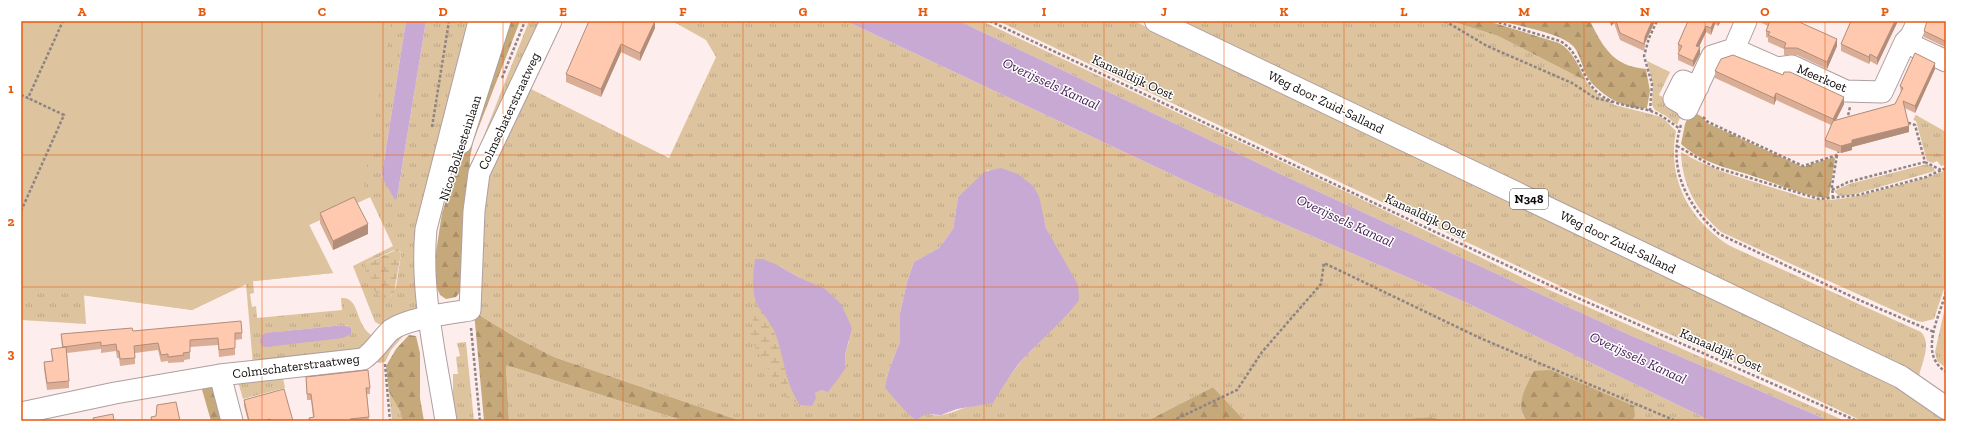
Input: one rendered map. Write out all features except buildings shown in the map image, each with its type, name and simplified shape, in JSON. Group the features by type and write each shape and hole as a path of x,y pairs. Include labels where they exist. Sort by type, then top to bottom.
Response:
{"main road":[{"name":"Weg door Zuid-Salland","path":"1156,21 1902,377 1946,408"},
{"name":"N348","path":"1902,377 1946,400"}],"street":[{"name":"Nico Bolkesteinlaan","path":"446,421 429,317 424,276 426,229 479,21"},
{"name":"Nico Bolkesteinlaan","path":"424,276 436,221 500,21"},
{"name":"Colmschaterstraatweg","path":"21,413 114,393 220,374 363,359 373,352 385,336 396,327 429,317 470,310 474,211 479,173 551,21"},
{"path":"1688,108 1712,56 1734,49 1746,21"},
{"name":"Meerkoet","path":"1734,49 1777,68 1792,66 1846,91 1882,92 1905,42 1911,36 1918,21"},
{"path":"1905,42 1946,61"},
{"path":"220,374 232,421"}],"path":[{"path":"28,98 63,21"},
{"name":"Kanaaldijk Oost","path":"990,21 1492,258 1857,421"},
{"path":"1445,21 1487,46 1572,84 1595,98 1662,115 1680,129"},
{"path":"1494,21 1552,38 1567,45 1576,55 1590,83 1601,96 1619,104"},
{"path":"1650,111 1652,84 1644,56 1646,45 1657,21"},
{"path":"1846,125 1852,91"},
{"path":"21,95 64,115 21,212"},
{"path":"1837,155 1802,166 1708,122 1702,115 1688,108 1680,129 1677,146 1680,179 1689,200 1703,220 1719,234 1845,294 1934,332"},
{"path":"1903,121 1916,125 1926,162"},
{"path":"1677,146 1690,155 1714,166 1819,199 1858,195 1926,177 1946,168"},
{"path":"1833,198 1832,190 1839,147"},
{"path":"1832,190 1848,182 1926,162 1941,170"},
{"path":"1172,421 1237,390 1262,352 1321,284 1324,263 1480,338 1676,421"},
{"path":"1946,292 1930,347 1931,354 1938,366 1946,372"},
{"path":"472,339 480,421"},
{"path":"385,364 390,421"}],"green space":[{"path":"21,21 391,21 364,185 370,197 309,225 333,273 253,281 192,310 21,287"},
{"path":"65,21 406,21 382,174 382,177 397,198 426,21 474,21 417,310 386,325 381,325 375,322 353,266 393,246 370,197 309,225 333,273 253,281 254,293 250,294 252,307 256,306 257,318 342,310 341,298 348,299 355,307 363,327 375,337 370,349 253,365 246,284 192,310 84,295 86,324 21,320 21,98","holes":["394,250 400,251 401,254 396,287 391,296 385,298 365,264","344,325 349,326 267,333"]},
{"path":"505,21 520,21 473,142 470,158 469,193 460,292 456,297 446,299 440,295 437,288 435,288 436,252 442,213"},
{"path":"529,21 545,21 479,149 483,138"},
{"path":"846,21 1207,191 1465,302 1711,421 1631,421 1635,417 1522,414 1527,421 1446,421 1431,417 1382,421 1245,421 1213,387 1147,421 741,421 554,357 517,338 474,312 480,188 525,86 669,158 716,57 706,40 674,22","holes":["988,170 1044,220 1046,228 1063,261 1042,339 1023,359 987,404 970,406 948,414 927,414 904,403 886,388 888,373 900,341 900,313 907,282 914,262 939,248 953,229 958,197","779,266 800,278 849,341 845,355 846,368 822,390 815,393 774,331"]},
{"path":"959,21 982,21 1357,197 1527,280 1845,421 1830,421 1623,332 1306,186"},
{"path":"998,21 1134,21 1875,374 1946,415 1946,421 1862,421 1790,387 1562,287"},
{"path":"1176,21 1451,21 1498,36 1586,81 1599,96 1615,105 1658,116 1664,119 1676,131 1674,149 1678,182 1684,197 1703,224 1730,246 1921,332 1926,342 1926,347 1919,376 1841,336"},
{"path":"1451,21 1488,21 1559,43 1572,55 1586,81 1498,36"},
{"path":"1501,21 1590,21 1604,46 1613,56 1627,65 1646,69 1650,91 1647,108 1631,107 1605,95 1592,83 1587,76 1575,49 1566,41 1539,30"},
{"path":"1647,61 1670,72 1659,95 1684,108 1677,125 1666,116 1655,110 1652,105 1653,85"},
{"path":"1691,111 1701,116 1707,123 1803,167 1834,157 1835,159 1829,197 1827,198 1810,195 1720,166 1699,157 1681,144 1685,124"},
{"path":"1916,115 1946,132 1946,165 1941,166 1937,161 1933,163 1927,161 1916,121 1913,120"},
{"path":"1681,152 1695,160 1726,173 1805,198 1825,200 1834,200 1862,195 1914,181 1946,170 1946,283 1934,319 1922,322 1917,321 1721,232 1704,215 1692,196 1684,175"},
{"path":"1927,164 1934,168 1935,171 1852,195 1839,196 1834,191 1849,184"},
{"path":"398,249 401,254 394,292 389,297 384,298 374,290 370,283 365,269 365,264"},
{"path":"755,300 774,331 783,360 787,381 791,392 800,405 787,397 776,383 749,336 752,327"},
{"path":"1946,303 1946,368 1937,361 1935,352"},
{"path":"474,312 517,338 554,357 741,421 684,421 506,365 509,421 484,421"},
{"path":"405,334 391,350 385,362 378,363 377,358 388,341"},
{"path":"409,335 416,336 420,353 420,398 424,421 402,421 401,413 389,392 386,366 396,349"},
{"path":"466,342 474,421 453,421 453,374 458,374 456,357 460,356 457,343"},
{"path":"506,365 684,421 509,421"},
{"path":"1550,370 1634,406 1635,417 1631,421 1527,421 1521,409 1521,402 1525,390 1534,371"},
{"path":"282,373 285,388 243,399 237,378"},
{"path":"205,383 215,388 225,421 211,421 201,386"},
{"path":"1213,387 1245,421 1147,421"},
{"path":"389,392 401,413 402,421 392,421"},
{"path":"1431,417 1446,421 1382,421 1389,420"}],"water":[{"path":"406,21 426,21 397,198 395,200 384,181 382,174"},
{"name":"Overijssels Kanaal","path":"846,21 959,21 1306,186 1623,332 1830,421 1711,421 1465,302 1207,191"},
{"path":"1001,168 1018,174 1033,186 1039,196 1046,228 1078,285 1079,300 1066,316 1019,364 993,403 957,409 941,415 926,414 916,420 907,413 885,388 888,373 900,341 900,313 907,282 914,262 939,248 953,229 958,197 984,172"},
{"path":"755,259 763,259 825,289 841,304 852,328 845,355 846,368 828,392 822,390 815,393 816,398 812,406 800,405 795,396 788,379 775,333 755,299 753,279"},
{"path":"344,325 351,328 351,334 343,338 266,347 262,346 260,341 262,335 266,333"}]}
